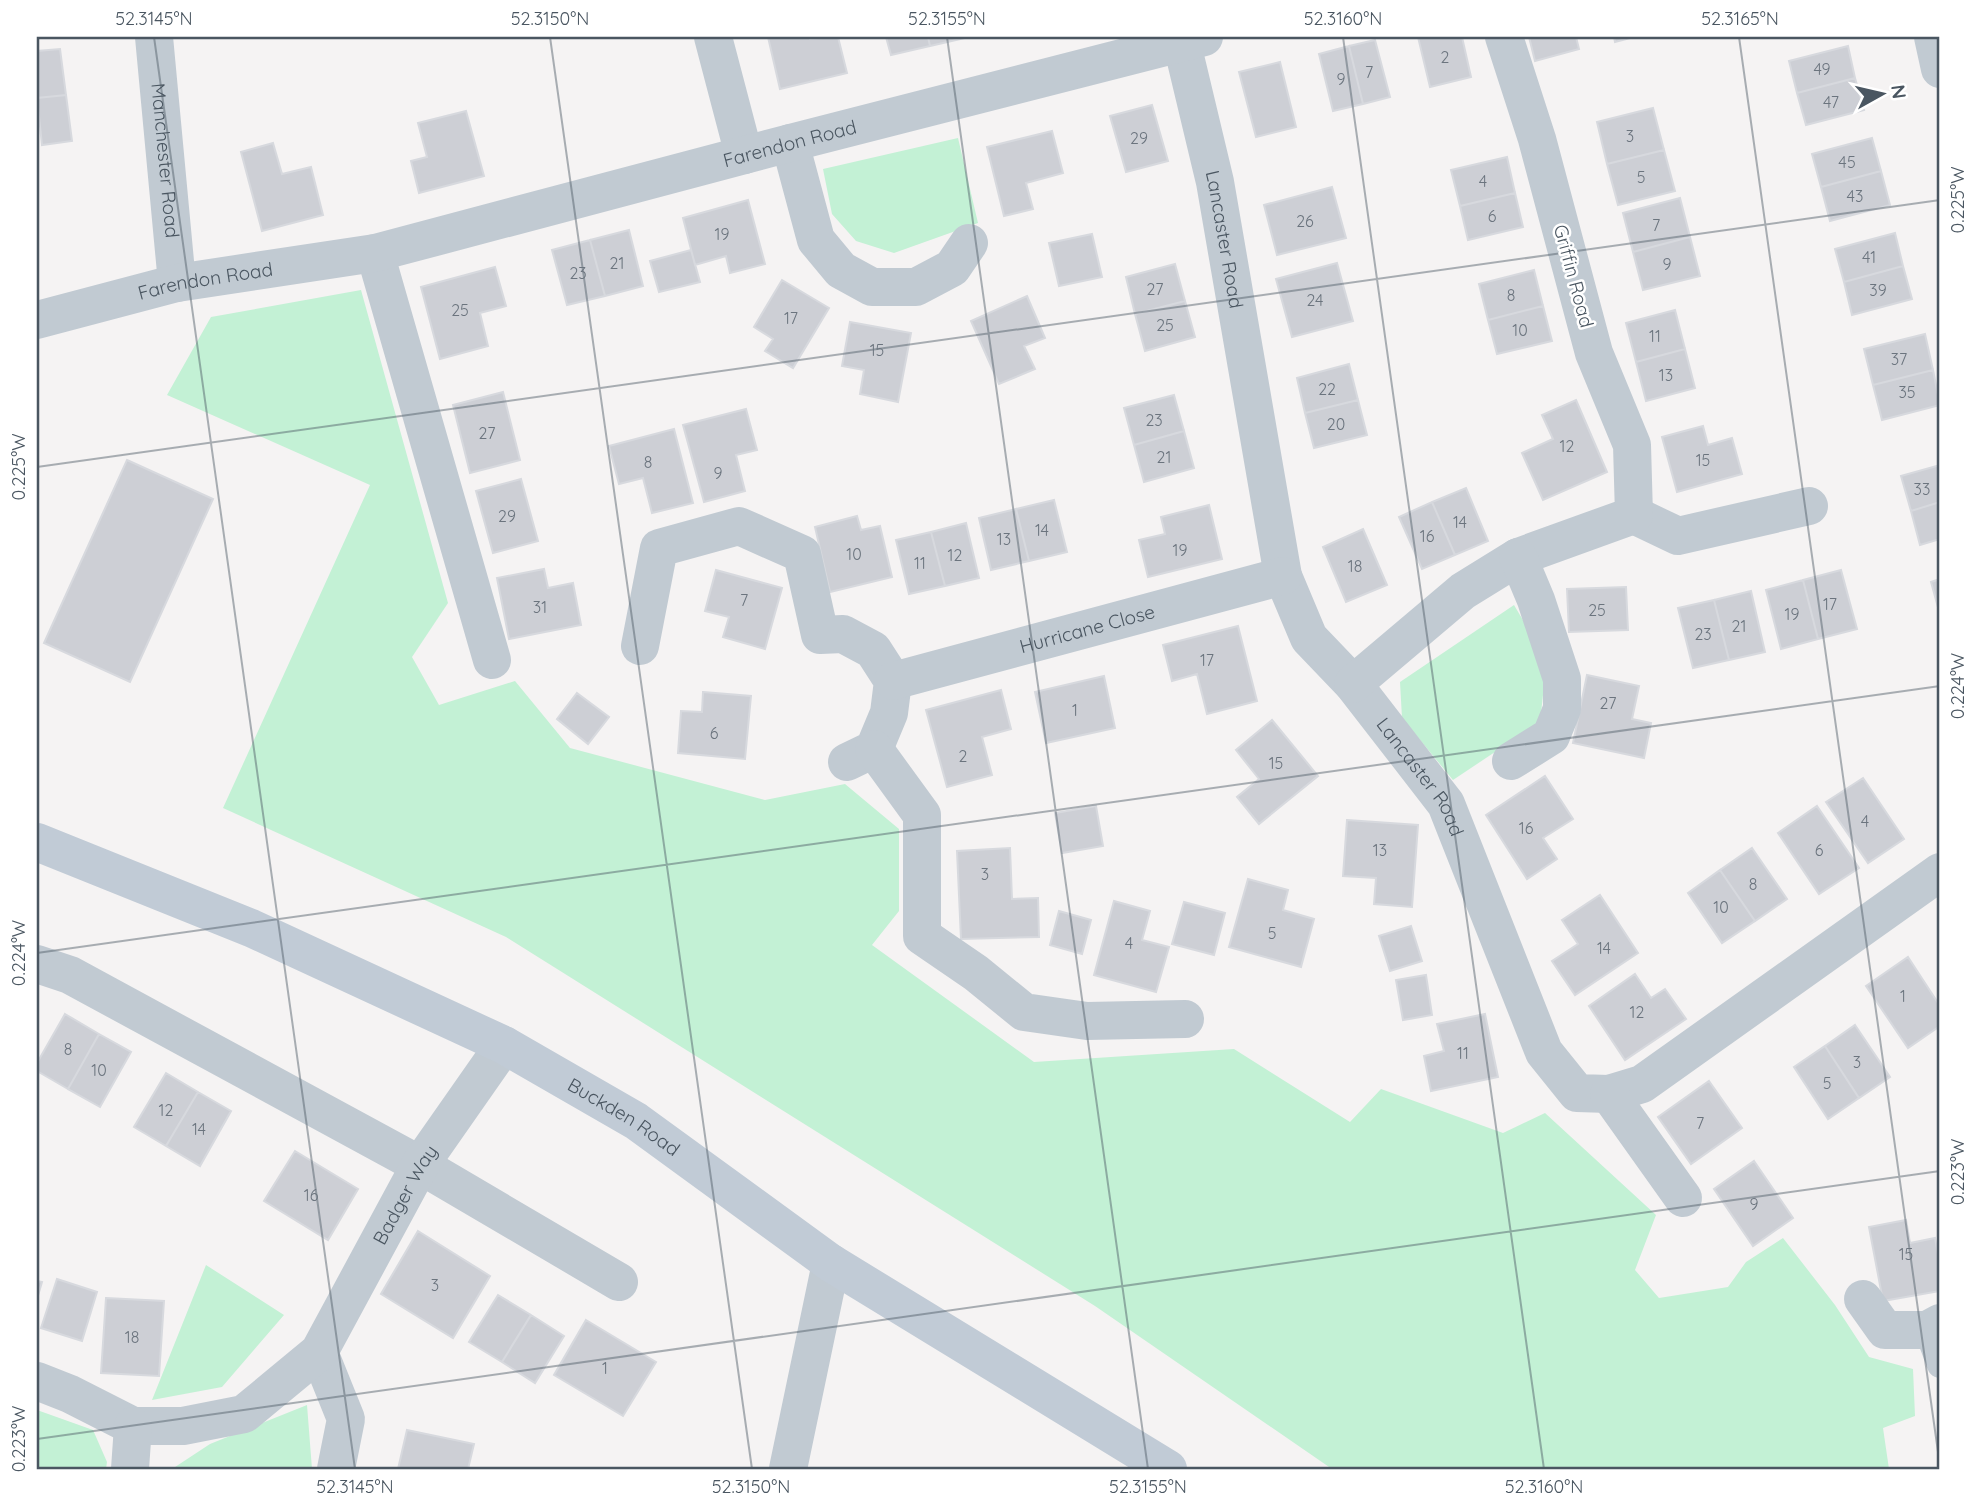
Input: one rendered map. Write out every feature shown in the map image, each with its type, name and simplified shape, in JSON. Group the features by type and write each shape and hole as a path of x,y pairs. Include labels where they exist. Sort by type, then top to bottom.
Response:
{"main road":[{"name":"Buckden Road","path":"37,842 251,928 504,1045 636,1121 831,1263 1168,1469"}],"street":[{"name":"Manchester Road","path":"154,37 177,284"},
{"path":"713,37 744,155"},
{"name":"Griffin Road","path":"1504,37 1536,139 1594,353 1632,445 1634,515"},
{"path":"1933,37 1940,69"},
{"name":"Farendon Road","path":"37,320 177,284 375,253 789,143 1193,40"},
{"name":"Lancaster Road","path":"1193,40 1283,576 1309,638 1353,684 1446,804 1544,1052 1577,1093 1609,1094 1642,1084 1940,872"},
{"path":"789,143 816,240 841,270 872,287 916,287 952,268 969,243"},
{"path":"375,253 492,660"},
{"path":"1353,684 1463,591 1518,557 1634,515 1678,536 1808,506"},
{"path":"640,646 659,548 740,526 802,554 820,635 843,634 873,650 893,681 889,713 861,755 922,815 922,936 976,973 1024,1012 1087,1021 1185,1019"},
{"path":"1511,761 1551,736 1562,709 1562,679 1518,557"},
{"name":"Hurricane Close","path":"893,681 1283,576"},
{"path":"37,964 70,975 420,1164 619,1282"},
{"name":"Badger Way","path":"37,1381 134,1426 183,1426 244,1414 319,1352 420,1164 504,1045"},
{"path":"1609,1094 1683,1198"},
{"path":"788,1469 831,1263"},
{"path":"1863,1299 1885,1330 1936,1339"},
{"path":"319,1352 346,1419 336,1469"},
{"path":"130,1469 134,1426"}],"green space":[{"path":"958,138 978,223 894,253 856,241 832,214 823,169"},
{"path":"361,290 448,603 412,657 439,705 515,681 570,748 765,800 845,784 899,829 899,911 872,945 1034,1062 1234,1049 1350,1122 1381,1089 1503,1133 1545,1113 1656,1215 1635,1270 1659,1298 1728,1287 1746,1262 1783,1238 1835,1305 1869,1357 1913,1369 1915,1416 1883,1428 1889,1469 1332,1469 1095,1306 506,937 223,808 370,485 167,395 211,317"},
{"path":"1514,605 1536,642 1545,677 1540,722 1453,780 1402,718 1400,682"},
{"path":"206,1265 284,1315 222,1387 152,1400"},
{"path":"307,1405 312,1469 172,1469 210,1444"},
{"path":"37,1410 93,1430 107,1462 106,1469 37,1469"}],"building":[{"path":"768,37 838,37 847,73 780,89"},
{"path":"886,37 928,37 930,46 891,55"},
{"path":"928,37 969,37 930,46"},
{"path":"1418,37 1462,37 1471,77 1430,87"},
{"path":"1529,37 1576,37 1579,49 1535,61"},
{"path":"1614,37 1634,37 1615,42"},
{"path":"1375,40 1390,97 1363,104 1349,46"},
{"path":"1349,46 1363,104 1333,111 1319,54"},
{"path":"1848,46 1855,78 1797,93 1789,61"},
{"path":"60,49 66,95 37,98 37,51"},
{"path":"1280,62 1296,127 1256,137 1239,72"},
{"path":"1855,78 1864,110 1806,125 1797,93"},
{"path":"66,95 72,141 42,145 37,98"},
{"path":"1152,105 1168,161 1126,172 1110,116"},
{"path":"1653,108 1664,150 1607,164 1597,122"},
{"path":"466,111 484,176 419,193 411,161 427,157 418,123"},
{"path":"1052,131 1063,173 1026,183 1033,209 1004,216 987,147"},
{"path":"1872,138 1881,171 1821,187 1812,154"},
{"path":"273,143 282,174 311,167 323,215 262,231 241,152"},
{"path":"1664,150 1675,191 1618,205 1607,164"},
{"path":"1507,157 1515,193 1460,206 1451,170"},
{"path":"1881,171 1890,205 1830,221 1821,187"},
{"path":"1332,187 1346,238 1277,255 1264,205"},
{"path":"1515,193 1523,227 1468,240 1460,206"},
{"path":"1680,198 1690,237 1633,252 1623,213"},
{"path":"748,200 765,264 730,273 726,256 695,265 683,218"},
{"path":"629,230 643,286 605,296 590,240"},
{"path":"1895,233 1903,266 1844,282 1835,249"},
{"path":"1092,234 1102,277 1059,286 1049,243"},
{"path":"1690,237 1700,276 1643,290 1633,252"},
{"path":"590,240 605,296 567,305 552,250"},
{"path":"691,250 700,282 659,292 650,261"},
{"path":"1337,263 1353,321 1292,337 1276,279"},
{"path":"1175,264 1185,301 1135,314 1126,277"},
{"path":"1903,266 1912,299 1852,315 1844,282"},
{"path":"495,267 506,306 480,313 488,346 440,359 421,287"},
{"path":"1534,270 1543,306 1488,320 1479,284"},
{"path":"782,280 829,308 793,368 765,351 773,339 754,327"},
{"path":"1027,296 1045,338 1024,346 1035,369 999,384 971,321"},
{"path":"1185,301 1195,337 1145,351 1135,314"},
{"path":"1543,306 1552,341 1497,354 1488,320"},
{"path":"1675,310 1685,349 1636,362 1626,323"},
{"path":"850,322 911,333 898,402 860,394 864,370 842,366"},
{"path":"1925,334 1933,370 1873,385 1864,349"},
{"path":"1685,349 1695,388 1646,401 1636,362"},
{"path":"1349,364 1358,400 1305,413 1297,378"},
{"path":"1933,370 1940,405 1882,420 1873,385"},
{"path":"503,392 520,460 470,473 453,405"},
{"path":"1174,395 1184,431 1134,445 1124,408"},
{"path":"1358,400 1367,435 1314,448 1305,413"},
{"path":"1576,400 1607,472 1543,500 1522,453 1553,439 1542,415"},
{"path":"746,409 757,450 736,455 745,491 704,502 683,425"},
{"path":"1703,426 1708,445 1732,438 1742,474 1677,492 1662,437"},
{"path":"674,429 693,503 652,513 643,478 619,484 609,446"},
{"path":"1184,431 1194,468 1144,482 1134,445"},
{"path":"127,460 213,499 130,682 44,643"},
{"path":"1940,465 1940,502 1911,511 1901,476"},
{"path":"521,479 538,541 493,553 476,491"},
{"path":"1466,488 1488,541 1455,555 1432,502"},
{"path":"1054,500 1067,552 1029,561 1016,509"},
{"path":"1432,502 1455,555 1422,569 1399,517"},
{"path":"1940,502 1940,539 1920,545 1911,511"},
{"path":"1209,505 1222,559 1148,577 1139,540 1165,534 1161,517"},
{"path":"1016,509 1029,561 991,570 979,518"},
{"path":"857,516 861,530 880,526 892,577 830,592 815,527"},
{"path":"966,523 979,578 945,586 931,532"},
{"path":"1363,529 1387,585 1346,602 1323,547"},
{"path":"931,532 945,586 909,594 896,540"},
{"path":"544,569 548,588 573,583 581,625 509,639 497,578"},
{"path":"716,570 782,588 765,649 723,637 729,617 705,611"},
{"path":"1841,570 1857,629 1818,639 1803,580"},
{"path":"1940,579 1940,611 1939,611 1931,582"},
{"path":"1803,580 1818,639 1781,649 1766,590"},
{"path":"1626,587 1628,630 1569,632 1567,589"},
{"path":"1751,591 1765,652 1729,660 1714,600"},
{"path":"1714,600 1729,660 1693,668 1678,608"},
{"path":"1238,626 1257,701 1207,714 1197,674 1172,681 1163,645"},
{"path":"1587,675 1639,686 1632,719 1651,723 1644,758 1573,743"},
{"path":"1104,676 1115,728 1046,743 1035,692"},
{"path":"1001,690 1011,729 982,737 992,775 947,787 926,710"},
{"path":"703,692 751,696 745,759 678,753 681,711 702,712"},
{"path":"577,693 609,717 588,744 557,719"},
{"path":"1272,720 1318,776 1259,824 1237,797 1259,779 1236,750"},
{"path":"1545,776 1573,819 1543,838 1557,859 1527,879 1486,815"},
{"path":"1863,778 1904,839 1868,863 1826,802"},
{"path":"1096,806 1103,846 1062,853 1055,813"},
{"path":"1817,806 1859,868 1819,894 1778,833"},
{"path":"1347,820 1418,825 1412,907 1374,904 1376,878 1343,876"},
{"path":"1010,848 1012,899 1038,898 1039,937 961,939 957,851"},
{"path":"1752,848 1787,899 1755,921 1720,870"},
{"path":"1720,870 1755,921 1722,943 1688,893"},
{"path":"1248,879 1288,890 1283,910 1314,919 1301,967 1229,947"},
{"path":"1600,895 1638,953 1575,995 1552,961 1578,944 1562,920"},
{"path":"1114,901 1150,911 1142,940 1169,947 1156,992 1094,975"},
{"path":"1184,902 1225,913 1214,955 1172,944"},
{"path":"1059,911 1091,920 1082,954 1050,945"},
{"path":"1411,926 1422,961 1390,971 1379,936"},
{"path":"1908,957 1940,1006 1940,1026 1908,1048 1866,986"},
{"path":"1635,974 1651,998 1665,989 1686,1019 1625,1060 1589,1006"},
{"path":"1426,975 1432,1015 1403,1020 1396,980"},
{"path":"65,1014 99,1034 68,1089 37,1071 37,1063"},
{"path":"1485,1014 1498,1077 1431,1091 1424,1056 1444,1051 1437,1024"},
{"path":"1855,1025 1890,1077 1859,1098 1825,1046"},
{"path":"99,1034 131,1052 100,1107 68,1089"},
{"path":"1825,1046 1859,1098 1828,1119 1794,1067"},
{"path":"166,1073 198,1092 166,1146 134,1127"},
{"path":"1709,1081 1742,1128 1691,1164 1658,1117"},
{"path":"198,1092 231,1111 200,1166 166,1146"},
{"path":"295,1151 358,1189 328,1240 264,1201"},
{"path":"1754,1161 1793,1218 1753,1246 1714,1189"},
{"path":"1906,1220 1910,1243 1935,1238 1940,1265 1940,1291 1883,1301 1869,1227"},
{"path":"418,1231 490,1276 453,1338 381,1294"},
{"path":"57,1279 97,1292 82,1341 41,1328"},
{"path":"37,1281 42,1282 37,1299"},
{"path":"498,1295 531,1315 502,1362 469,1342"},
{"path":"106,1298 164,1301 159,1376 101,1373"},
{"path":"531,1315 564,1336 535,1383 502,1362"},
{"path":"586,1320 656,1362 623,1416 554,1375"},
{"path":"407,1430 474,1444 468,1469 398,1469"}]}
